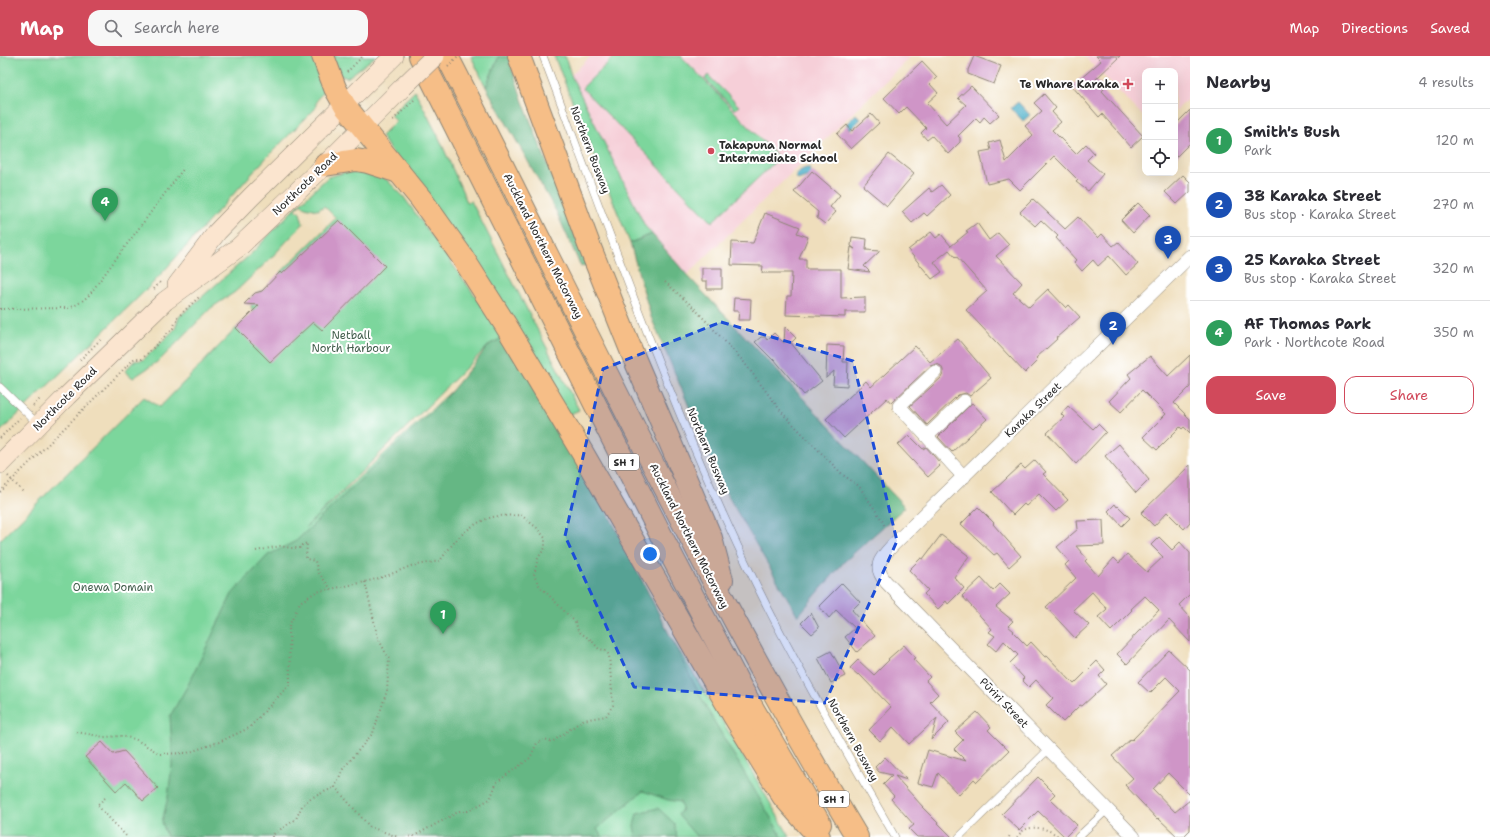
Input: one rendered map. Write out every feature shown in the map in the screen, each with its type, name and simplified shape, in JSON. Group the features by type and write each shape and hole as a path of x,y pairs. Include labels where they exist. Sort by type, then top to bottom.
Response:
{"highway":[{"path":"323,56 335,88 345,106 421,199 457,250 505,324 582,452 730,709 775,783 783,796 819,837"},
{"name":"SH 1","path":"420,56 672,557 742,690 828,837"},
{"name":"Auckland Northern Motorway","path":"447,56 675,509 732,618 812,761 857,837"},
{"path":"518,56 635,360 711,538 732,618"},
{"path":"325,165 356,160 368,162 399,172"}],"main road":[{"name":"Northcote Road","path":"0,464 66,396 165,301 239,247 325,165 435,56"},
{"name":"Northcote Road","path":"165,301 217,232 392,58"}],"street":[{"name":"Karaka Street","path":"878,566 882,557 893,545 1190,256"},
{"path":"935,372 899,406 964,477"},
{"path":"926,436 964,401"},
{"name":"Pūriri Street","path":"878,566 879,572 886,582 1134,837"}],"lane":[{"name":"Northern Busway","path":"543,56 660,366 710,483 756,584 779,629 895,837"},
{"path":"0,387 39,425"},
{"path":"958,837 1049,749"},
{"path":"1078,837 1108,809"}],"path":[{"path":"346,73 362,57"},
{"path":"0,309 68,308 76,306 83,301 184,168"},
{"path":"665,282 694,308 743,361 784,415 843,475 859,486 882,520 885,527"},
{"path":"0,492 134,359 142,359 174,328 178,316 201,295"},
{"path":"11,480 24,493"},
{"path":"77,732 104,737 121,736 135,739 160,754 187,753 219,742 249,728 290,684 289,626 300,602 316,592 365,582 412,566 440,561 451,545 470,527 493,517 521,515 537,528 545,538 545,548 538,558 534,575 538,584 576,623 578,631 591,640 599,649 605,650 609,655 614,705 606,716 583,720 552,742 545,739 537,743 530,758 497,782 490,799 468,812 460,812 414,836 407,837"},
{"path":"256,552 280,546 301,548 302,545 306,543 306,559 315,561 318,572 331,589"},
{"path":"272,837 272,835 296,819 302,806 309,799 335,787 343,769 373,734 387,691 389,659 378,638 365,582"},
{"path":"335,787 370,827 398,837"},
{"path":"105,798 97,805 127,837"},
{"path":"1017,837 1024,830 1037,828 1045,828 1054,832 1059,837"}],"highlighted area":[{"path":"721,322 853,361 897,541 825,703 634,687 565,536 603,369"}],"shaded area":[{"name":"Takapuna Normal Intermediate School","path":"591,56 911,56 687,275 645,226 571,75"},
{"name":"Te Whare Karaka","path":"1084,56 1190,56 1190,97 1178,108 1178,68 1142,68 1142,115"}],"green space":[{"path":"0,56 314,56 326,90 317,99 315,109 267,157 152,284 0,432"},
{"path":"332,56 376,56 347,78 339,75"},
{"path":"471,56 499,56 486,87"},
{"path":"499,56 508,56 523,102 587,265 581,267 556,211 486,87"},
{"path":"554,56 565,56 571,75 645,226 652,234 630,243"},
{"path":"615,56 681,56 779,158 712,222 582,88"},
{"path":"708,75 739,106 735,110 705,79"},
{"path":"415,91 440,140 467,202 471,201 579,410 568,415 381,136 396,121 390,115"},
{"path":"369,171 387,180 403,196 505,337 490,344 306,527 494,351 723,722 790,837 0,837 0,540 144,397 160,407 253,311 251,308 252,304 247,304 251,297 262,291 336,218 324,206 318,210 305,207 301,204 296,209 300,213 303,224 270,259 235,292 211,308 160,360 133,378 125,371 134,361 143,360 175,329 179,317 252,253 291,212 328,177 346,172"},
{"path":"652,234 687,275 905,507 844,562 798,616 725,491 651,317 630,243"},
{"path":"505,337 580,458 707,709 782,837 696,836 678,815 682,809 680,802 668,800 643,791 597,829 602,837 167,837 162,822 168,797 172,765 170,716 188,685 232,594 268,555 296,541 444,400 490,344"},
{"path":"658,808 674,823 677,837 636,837 634,826 637,813"}],"water":[{"path":"1018,102 1030,115 1023,121 1011,108"},
{"path":"856,114 861,119 851,129 846,124"},
{"path":"806,168 809,168 811,174 798,180 796,177 798,173"}],"building":[{"path":"974,56 1001,66 994,84 968,74 968,70"},
{"path":"1096,56 1120,56 1096,79 1104,89 1102,91 1142,135 1142,137 1131,147 1102,114 1099,117 1072,86 1101,61"},
{"path":"922,61 937,77 930,84 938,93 927,103 946,124 966,105 958,98 971,86 999,115 990,123 984,117 980,122 976,118 958,136 960,138 960,142 948,154 932,136 927,140 921,133 926,128 906,107 899,114 884,98"},
{"path":"1044,94 1056,108 1052,112 1061,122 1052,130 1076,154 1086,144 1094,153 1087,160 1103,174 1088,191 1076,182 1078,180 1054,156 1020,190 1009,179 987,184 980,152 991,150 989,143 1000,140 1006,162 1033,135 1025,126 1042,111 1034,103"},
{"path":"1190,110 1190,143 1178,155 1178,140 1178,122"},
{"path":"871,114 879,123 851,149 837,134 847,125 852,131"},
{"path":"889,154 914,174 887,206 863,186"},
{"path":"812,171 840,195 830,207 836,212 825,224 817,218 818,212 794,192"},
{"path":"1183,175 1190,182 1190,192 1177,204 1165,192"},
{"path":"941,185 950,195 927,216 924,213 912,223 902,212 929,188 932,192"},
{"path":"1033,199 1065,229 1078,217 1098,238 1102,234 1113,246 1118,242 1138,264 1126,275 1109,256 1098,266 1093,260 1082,271 1074,262 1076,260 1056,238 1058,236 1041,220 1035,226 1020,212"},
{"path":"1138,203 1150,215 1133,233 1121,220"},
{"path":"765,213 800,227 797,233 808,237 799,259 806,259 806,269 841,269 841,298 865,297 865,312 845,312 845,317 786,315 787,296 791,296 792,273 762,273 763,266 731,265 732,242 753,243"},
{"path":"339,220 385,266 322,330 313,322 270,362 236,328 259,305 244,304 255,293 262,291 280,272 282,274"},
{"path":"977,223 989,240 998,233 1009,245 996,256 1022,283 1013,293 1029,307 1048,289 1066,308 1069,305 1080,317 1036,358 1038,360 1025,373 966,310 987,291 956,256 955,257 949,250 934,262 942,272 932,279 908,250 931,232 936,238 941,234 951,246 968,232 966,231"},
{"path":"852,237 867,239 866,250 880,251 864,266 870,272 848,269 851,247 855,249 851,246"},
{"path":"702,268 722,268 722,289 707,289 707,281 702,281"},
{"path":"734,298 751,299 750,320 738,320 739,311 733,311"},
{"path":"785,327 796,338 791,343 822,381 804,395 774,359 773,360 755,342 761,337 765,337 767,340 774,333 784,343"},
{"path":"958,339 991,378 970,396 966,393 958,395 927,425 910,406 941,378 943,370 941,366 937,364 930,366 891,403 887,398 844,438 826,419 866,381 871,387 915,346 930,362"},
{"path":"827,345 844,346 843,362 848,362 847,386 833,385 834,371 826,378"},
{"path":"1190,355 1190,387 1174,403 1190,419 1190,433 1184,427 1182,429 1180,427 1157,450 1143,437 1166,414 1142,390 1121,412 1109,401 1131,378 1128,374 1150,356 1168,376"},
{"path":"972,403 987,419 952,452 938,437"},
{"path":"1068,406 1093,429 1098,424 1106,432 1076,464 1047,433 1064,417 1061,414"},
{"path":"909,435 923,449 926,447 940,463 940,466 928,477 898,445"},
{"path":"1119,444 1149,480 1136,493 1105,456"},
{"path":"1035,460 1046,472 1043,474 1068,500 1056,511 1039,494 1026,506 1024,504 1013,515 992,492 1021,465 1025,469"},
{"path":"1190,465 1190,522 1184,529 1167,512 1154,526 1141,513"},
{"path":"1115,504 1130,518 1122,526 1108,511"},
{"path":"978,507 994,523 993,524 1021,556 1009,567 997,553 994,555 961,524"},
{"path":"1103,520 1104,545 1076,546 1087,559 1085,561 1098,576 1114,558 1119,563 1127,554 1147,572 1163,557 1151,545 1159,537 1172,550 1180,542 1190,553 1190,594 1179,605 1190,617 1190,642 1169,620 1127,664 1117,654 1159,610 1145,596 1111,631 1098,617 1107,609 1092,592 1073,610 1089,625 1075,638 1046,607 1076,578 1065,565 1069,561 1057,547 1078,529 1077,521"},
{"path":"941,535 969,556 954,577 964,588 948,604 946,601 938,609 924,594 928,590 909,570 921,558 923,559"},
{"path":"981,578 993,591 1000,584 1010,594 996,607 1013,621 1008,626 1014,631 1013,632 1027,646 1031,642 1074,684 1097,661 1105,670 1099,676 1106,684 1082,706 1080,705 1063,722 1046,705 1053,698 1036,680 1029,687 1022,680 1024,678 1010,663 1018,655 1004,641 996,651 988,644 995,636 989,632 992,629 962,596"},
{"path":"842,583 860,602 852,610 875,636 857,652 845,637 855,628 836,610 829,618 819,606"},
{"path":"811,613 819,628 812,634 801,623"},
{"path":"904,645 915,658 913,659 930,677 926,681 938,694 930,702 949,722 931,740 937,718 909,744 893,727 880,741 869,730 891,707 859,674 858,675 850,668 858,660 874,675 889,660 888,659"},
{"path":"1169,650 1190,670 1190,795 1168,773 1153,789 1175,812 1190,800 1190,830 1183,837 1178,837 1158,818 1157,819 1125,785 1133,778 1112,756 1131,739 1132,740 1180,691 1166,677 1150,693 1138,682"},
{"path":"831,651 845,676 831,683 818,658"},
{"path":"977,712 991,727 988,730 1009,751 977,782 974,779 959,795 938,773 933,787 918,783 928,750 966,761 954,749 963,740 955,732"},
{"path":"102,742 113,754 124,751 158,788 143,801 126,782 116,791 85,757"},
{"path":"885,757 907,780 895,776 922,807 952,837 917,837 909,829 914,825 891,799 894,796 883,784 892,775 879,772 875,767"},
{"path":"1038,777 1055,794 1050,799 1077,825 1065,837 1038,811 1019,830 1002,814"}],"place":[{"name":"Te Whare Karaka","path":"1128,84"},
{"name":"Takapuna Normal Intermediate School","path":"711,151"},
{"name":"AF Thomas Park","path":"105,221"},
{"name":"25 Karaka Street","path":"1168,259"},
{"name":"38 Karaka Street","path":"1113,345"},
{"name":"Smith's Bush","path":"443,634"}],"park label":[{"name":"Netball North Harbour","path":"351,341"},
{"name":"Onewa Domain","path":"113,587"}]}
